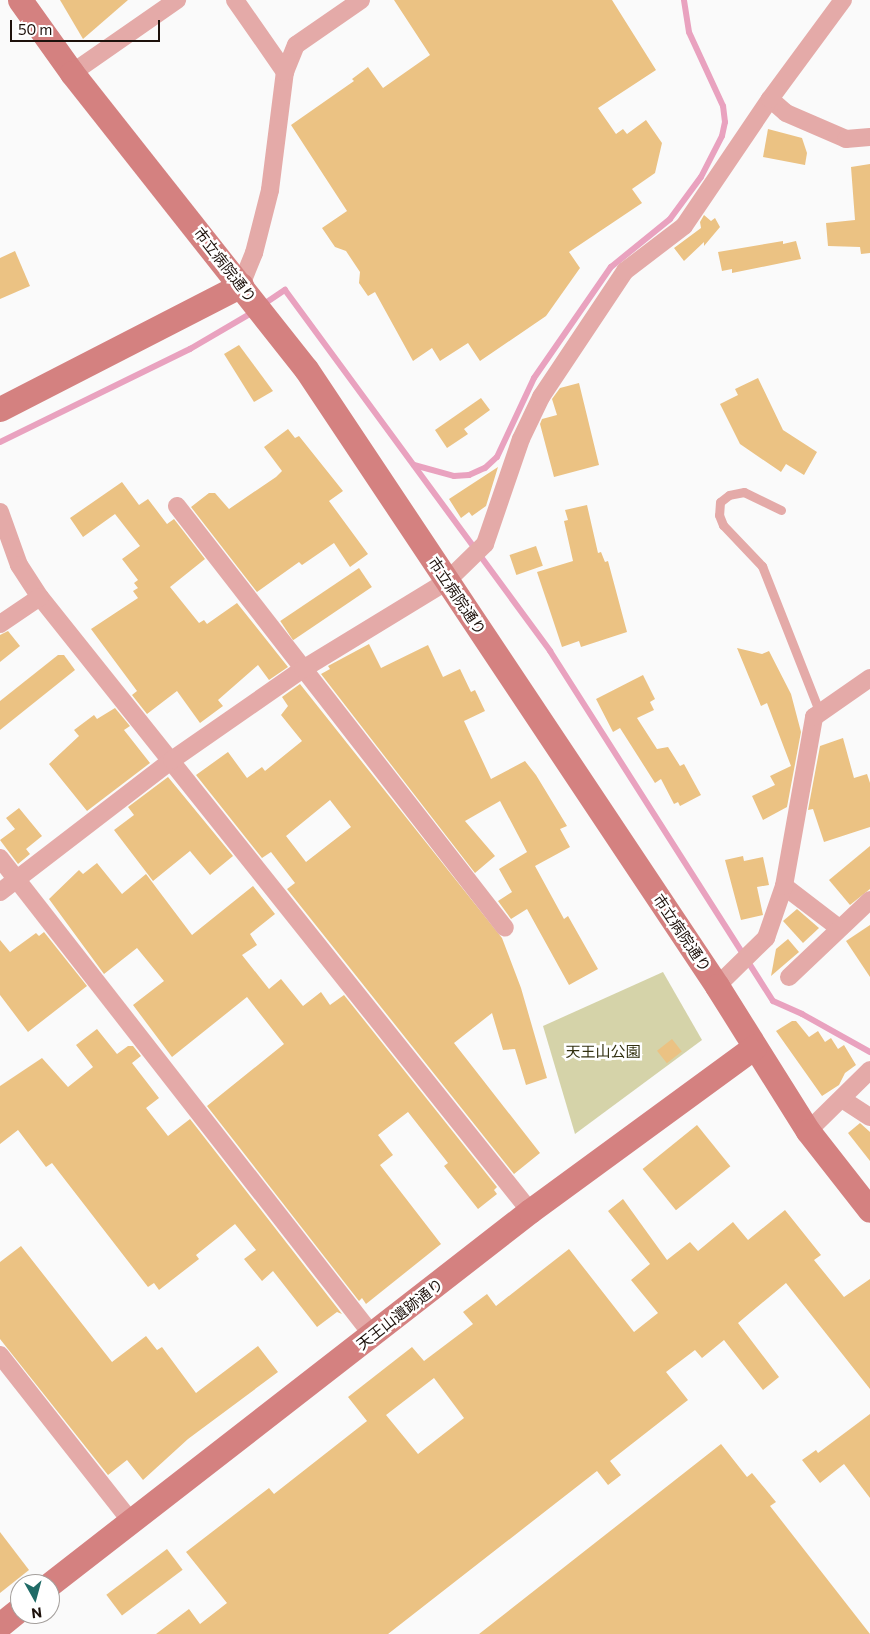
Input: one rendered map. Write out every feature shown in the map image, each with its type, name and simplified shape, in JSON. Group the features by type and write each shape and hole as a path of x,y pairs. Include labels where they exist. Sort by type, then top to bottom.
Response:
{"main road":[{"name":"市立病院通り","path":"27,2 72,73 306,369 716,986 808,1130 870,1210"},
{"path":"0,409 241,285"},
{"name":"天王山遺跡通り","path":"60,1576 130,1520 373,1336 530,1211 754,1047"},
{"path":"0,1625 10,1616"}],"street":[{"path":"72,73 177,0"},
{"path":"234,0 285,72"},
{"path":"241,285 254,253 270,190 285,72 296,45 361,0"},
{"path":"0,892 172,760 303,669 447,581 485,544 522,440 541,397 625,271 684,226 770,99 843,0"},
{"path":"770,99 786,114 846,138 870,137"},
{"path":"177,506 505,928"},
{"path":"0,512 19,564 40,597 530,1211"},
{"path":"0,624 40,597"},
{"path":"716,986 766,938 784,886 814,717 870,678"},
{"path":"0,858 373,1336"},
{"path":"784,886 839,928"},
{"path":"789,977 870,900"},
{"path":"808,1130 870,1070"},
{"path":"842,1098 870,1117"},
{"path":"0,1355 130,1520"}],"lane":[{"path":"781,510 744,492 729,495 720,502 718,515 723,525 762,566 820,713"}],"green space":[{"name":"天王山公園","path":"663,972 702,1040 575,1134 543,1026"}],"building":[{"path":"60,0 128,0 83,39"},
{"path":"394,0 612,0 656,70 598,108 616,134 623,129 627,134 646,120 662,143 655,173 632,189 642,203 569,252 580,268 546,316 480,361 468,343 440,361 432,348 413,361 375,292 368,296 359,283 360,272 346,251 335,247 322,228 347,211 291,125 354,81 352,79 368,67 383,88 430,55"},
{"path":"768,129 802,138 807,153 805,165 763,157"},
{"path":"870,164 870,253 861,254 860,247 828,246 826,223 855,220 851,167"},
{"path":"704,215 711,221 715,218 720,227 704,246 704,242 684,261 674,248 701,228 700,222"},
{"path":"783,241 783,244 796,241 801,259 732,273 732,269 722,271 718,252"},
{"path":"15,251 30,286 0,299 0,258"},
{"path":"239,345 273,391 254,402 224,354"},
{"path":"758,378 783,430 817,452 804,475 786,464 781,472 740,444 720,404 738,395 735,389"},
{"path":"579,383 599,465 554,477 540,424 542,419 557,415 552,399 560,388"},
{"path":"481,398 490,410 464,429 468,434 447,448 435,430"},
{"path":"288,429 295,438 299,436 343,491 329,501 368,554 350,567 334,543 302,565 299,562 257,592 191,507 209,493 215,493 229,509 276,477 282,471 264,447"},
{"path":"498,467 486,506 472,516 469,512 461,518 449,499"},
{"path":"122,482 139,505 148,499 167,524 174,519 205,559 170,587 199,623 204,620 207,624 237,603 288,667 269,680 258,665 218,700 223,706 200,723 177,691 147,714 132,695 137,691 91,629 138,598 133,591 138,588 134,583 138,580 122,559 140,546 115,514 83,537 70,518"},
{"path":"587,505 598,553 601,552 605,562 608,561 627,632 581,647 579,641 562,647 537,572 573,561 564,521 568,520 565,510"},
{"path":"536,546 543,566 516,575 510,555"},
{"path":"359,568 372,587 293,640 280,621"},
{"path":"8,631 20,646 0,662 0,635"},
{"path":"369,644 381,668 428,645 443,677 460,669 471,692 475,690 485,711 464,721 491,779 525,761 536,775 567,826 560,829 570,847 535,866 564,919 568,916 598,969 569,985 527,909 511,919 498,901 512,892 499,869 527,852 500,801 465,821 495,856 475,873 321,674 330,669 328,666"},
{"path":"737,648 762,654 769,651 791,694 801,732 787,807 763,820 752,796 775,785 770,776 791,766 767,703 761,706"},
{"path":"58,655 64,655 75,670 0,730 0,701"},
{"path":"643,675 655,699 650,702 654,710 637,718 657,749 668,747 680,766 684,764 701,795 680,806 678,802 674,804 661,779 655,783 620,728 613,732 596,699"},
{"path":"300,684 502,938 521,988 547,1078 526,1085 515,1049 503,1050 492,1013 454,1043 540,1153 514,1174 287,889 295,883 271,852 262,858 196,775 228,752 247,778 262,767 265,771 302,741 281,715 288,706 282,697","holes":["330,800 351,827 306,862 286,836"]},
{"path":"115,708 130,726 124,730 150,763 87,811 49,764 79,736 74,730 94,715 97,719"},
{"path":"843,738 854,778 867,774 870,783 870,827 824,842 813,809 808,810 820,746"},
{"path":"168,777 233,856 210,875 190,851 153,881 114,830 134,815 128,807"},
{"path":"19,808 42,836 26,849 30,854 18,864 0,840 15,829 6,818"},
{"path":"870,846 870,889 850,905 829,880"},
{"path":"743,856 744,861 763,857 769,885 757,887 763,915 741,920 725,860"},
{"path":"97,863 122,894 146,874 192,935 253,886 275,914 250,934 257,945 242,955 269,989 281,979 303,1006 321,992 330,1005 344,995 497,1187 494,1190 497,1194 478,1209 444,1166 448,1163 408,1112 378,1135 393,1155 380,1165 441,1244 366,1304 362,1298 359,1301 207,1106 284,1044 247,997 172,1057 133,1005 164,981 137,948 104,974 49,899 79,870 83,874"},
{"path":"797,909 819,928 803,943 783,921"},
{"path":"870,925 870,977 846,941"},
{"path":"44,932 87,986 28,1032 0,995 0,940 10,952 36,933 39,936"},
{"path":"788,939 799,952 771,976 776,949"},
{"path":"792,1021 796,1021 809,1037 818,1031 825,1042 831,1038 838,1049 844,1045 856,1065 845,1073 839,1085 822,1096 776,1031"},
{"path":"97,1029 117,1054 128,1046 133,1046 141,1056 132,1063 159,1098 146,1108 168,1136 190,1119 342,1314 337,1312 317,1327 273,1271 262,1281 244,1259 256,1250 235,1224 196,1255 199,1259 159,1290 154,1283 148,1287 52,1163 46,1167 18,1130 0,1144 0,1086 42,1058 68,1087 93,1067 76,1045"},
{"path":"672,1039 682,1052 667,1063 657,1051"},
{"path":"860,1123 870,1132 870,1161 848,1133"},
{"path":"697,1125 730,1166 676,1210 643,1169"},
{"path":"623,1199 667,1260 690,1242 698,1251 733,1222 748,1240 785,1210 821,1255 814,1260 844,1297 870,1279 870,1389 786,1283 738,1323 779,1377 763,1390 724,1340 702,1358 695,1350 666,1372 688,1400 610,1461 621,1475 608,1485 597,1471 388,1634 156,1634 189,1609 200,1624 227,1603 186,1552 269,1488 274,1494 367,1421 348,1397 412,1347 424,1361 473,1324 463,1312 487,1294 496,1306 569,1249 634,1332 658,1313 631,1280 650,1264 608,1211","holes":["434,1378 464,1418 418,1454 386,1415"]},
{"path":"21,1246 112,1362 146,1336 157,1350 162,1347 196,1393 258,1346 278,1372 188,1439 143,1480 127,1460 108,1475 0,1339 0,1262"},
{"path":"870,1414 870,1498 844,1464 820,1483 802,1460 816,1450 818,1453"},
{"path":"721,1444 747,1477 752,1473 776,1502 770,1506 870,1634 479,1634"},
{"path":"0,1532 29,1570 24,1574 10,1574 10,1585 0,1593"},
{"path":"167,1549 183,1570 122,1616 106,1595"}],"waterway":[{"path":"414,465 454,476 469,475 485,468 497,457 534,378 611,267 670,219 701,177 722,136 725,122 723,106 689,32 684,0"},
{"path":"261,306 285,290 550,651 773,1001 802,1014 870,1052"},
{"path":"0,442 190,349 253,312"}]}
